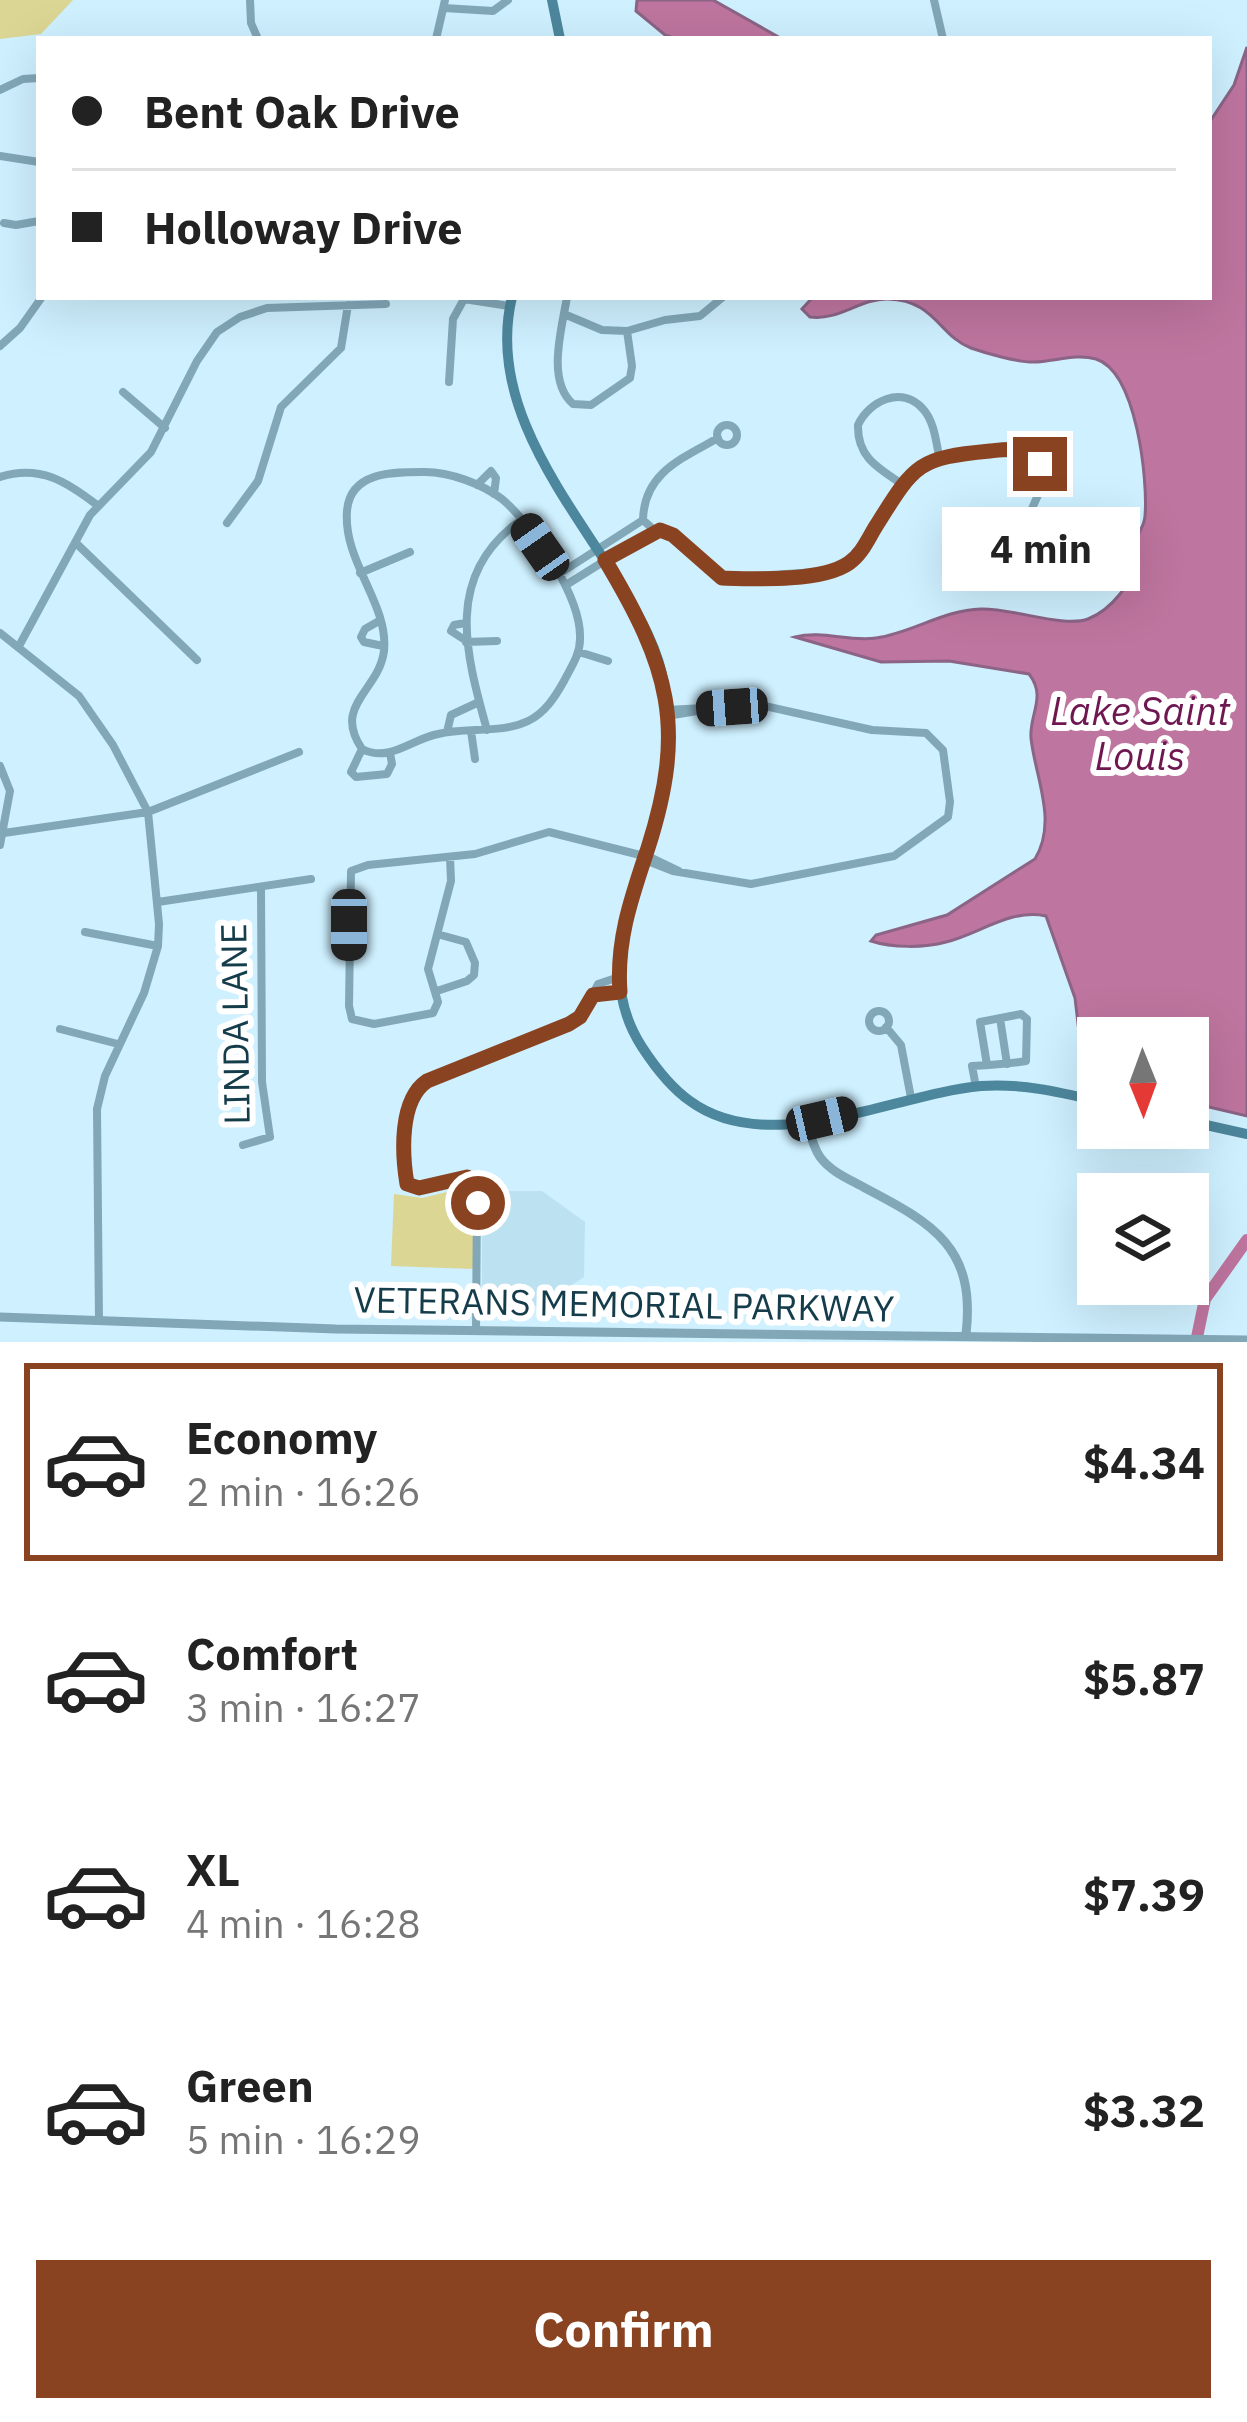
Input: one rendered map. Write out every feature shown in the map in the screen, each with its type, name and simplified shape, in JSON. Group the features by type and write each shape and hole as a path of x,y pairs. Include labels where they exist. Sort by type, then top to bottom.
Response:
{"main road":[{"path":"552,0 559,36"},
{"path":"511,302 508,369 515,397 535,446 650,639 664,683 666,772 624,926 619,977 637,1038 662,1075 690,1101 745,1124 807,1122 976,1087 1026,1086 1077,1097"},
{"path":"1209,1125 1247,1134"}],"street":[{"path":"250,0 257,36"},
{"path":"437,36 444,4 493,11 508,0"},
{"path":"934,0 942,36"},
{"path":"0,90 36,78"},
{"path":"0,157 36,162"},
{"path":"4,223 36,222"},
{"path":"0,346 20,328 39,300"},
{"path":"449,382 453,319 463,300"},
{"path":"566,300 559,338 561,390 568,400 591,405 630,378 627,331"},
{"path":"564,314 602,330 627,331 700,316 719,300"},
{"path":"227,524 258,481 281,407 340,348 348,304"},
{"path":"20,646 97,506 151,452 206,346 240,317 267,308 386,304"},
{"path":"123,392 165,428"},
{"path":"902,484 862,452 858,425 870,406 885,398 914,401 926,410 939,456"},
{"path":"718,438 655,477 644,520 655,530 673,535 722,578 820,574 848,564 859,555 902,484 939,456 1008,449 1032,454 1043,478 1042,493 1030,513"},
{"path":"477,485 490,471 496,478 494,495"},
{"path":"0,477 27,472 50,475 97,506"},
{"path":"429,472 477,485 520,520 566,585 579,620 579,652 556,696 527,722 447,732 390,753 362,749 353,737 352,710 377,672 383,646 379,621 346,529 347,504 356,486 374,476 429,472"},
{"path":"487,730 465,623 483,554 520,520"},
{"path":"566,585 644,520"},
{"path":"559,574 655,530"},
{"path":"77,544 197,660"},
{"path":"360,573 410,552"},
{"path":"379,621 361,638 364,643 383,646"},
{"path":"0,633 79,696 148,812 158,946 144,994 118,1044 97,1109 99,1321"},
{"path":"466,641 496,641"},
{"path":"579,652 608,661"},
{"path":"447,732 451,715 479,702"},
{"path":"450,857 451,881 428,969 438,1002 433,1012 374,1024 352,1019 349,885 351,871 368,865 501,848 549,832 644,859 659,868 751,884 894,856 948,818 943,750 926,733 872,730 760,705 667,713"},
{"path":"471,730 475,759"},
{"path":"362,749 352,765 356,777 387,774 390,753"},
{"path":"4,833 148,812 299,752"},
{"path":"0,766 10,791 0,844"},
{"path":"158,902 310,879"},
{"name":"LINDA LANE","path":"243,1144 271,1137 262,1082 261,887"},
{"path":"85,932 158,946"},
{"path":"436,991 467,981 474,975 475,963 466,942 437,934"},
{"path":"476,1330 477,1197 467,1177 419,1188 407,1184 409,1102 427,1081 580,1017 598,984 619,977"},
{"path":"593,995 620,992"},
{"path":"976,1087 972,1066 1007,1064 1026,1060 1027,1019 1021,1014 980,1022 987,1065"},
{"path":"1000,1018 1007,1064"},
{"path":"886,1027 902,1045 911,1098"},
{"path":"61,1029 118,1044"},
{"path":"807,1122 816,1150 833,1170 931,1226 954,1249 965,1274 967,1334"},
{"name":"VETERANS MEMORIAL PARKWAY","path":"0,1317 476,1330 1247,1340"}],"shaded area":[{"path":"0,0 73,0 41,34 0,39"},
{"path":"464,1188 474,1201 473,1269 391,1266 394,1194 422,1198"},
{"path":"482,1191 542,1191 585,1222 584,1277 539,1306 482,1305"}],"water":[{"path":"637,0 713,0 777,36 668,36 636,11"},
{"name":"Lake Saint Louis","path":"1247,47 1247,1116 1209,1107 1209,1017 1077,1017 1046,916 1020,916 928,945 871,941 876,935 947,915 1035,859 1045,830 1031,738 1037,690 1029,674 949,661 881,662 795,637 876,638 981,609 1078,621 1097,615 1120,594 1135,566 1145,500 1137,429 1110,368 1088,357 1026,362 978,350 960,342 916,305 896,300 1212,300 1212,118 1234,85"},
{"name":"Lake Saint Louis","path":"810,300 878,300 840,313 810,317 802,309"}],"waterway":[{"path":"1196,1342 1205,1299 1247,1240"}],"route":[{"path":"478,1203 467,1177 419,1188 407,1184 409,1102 427,1081 569,1024 586,1010 593,995 620,992 624,926 661,800 668,742 664,683 650,639 605,560 660,530 673,535 722,578 820,574 859,555 902,484 923,464 939,456 1008,449 1032,454 1040,464"}]}
